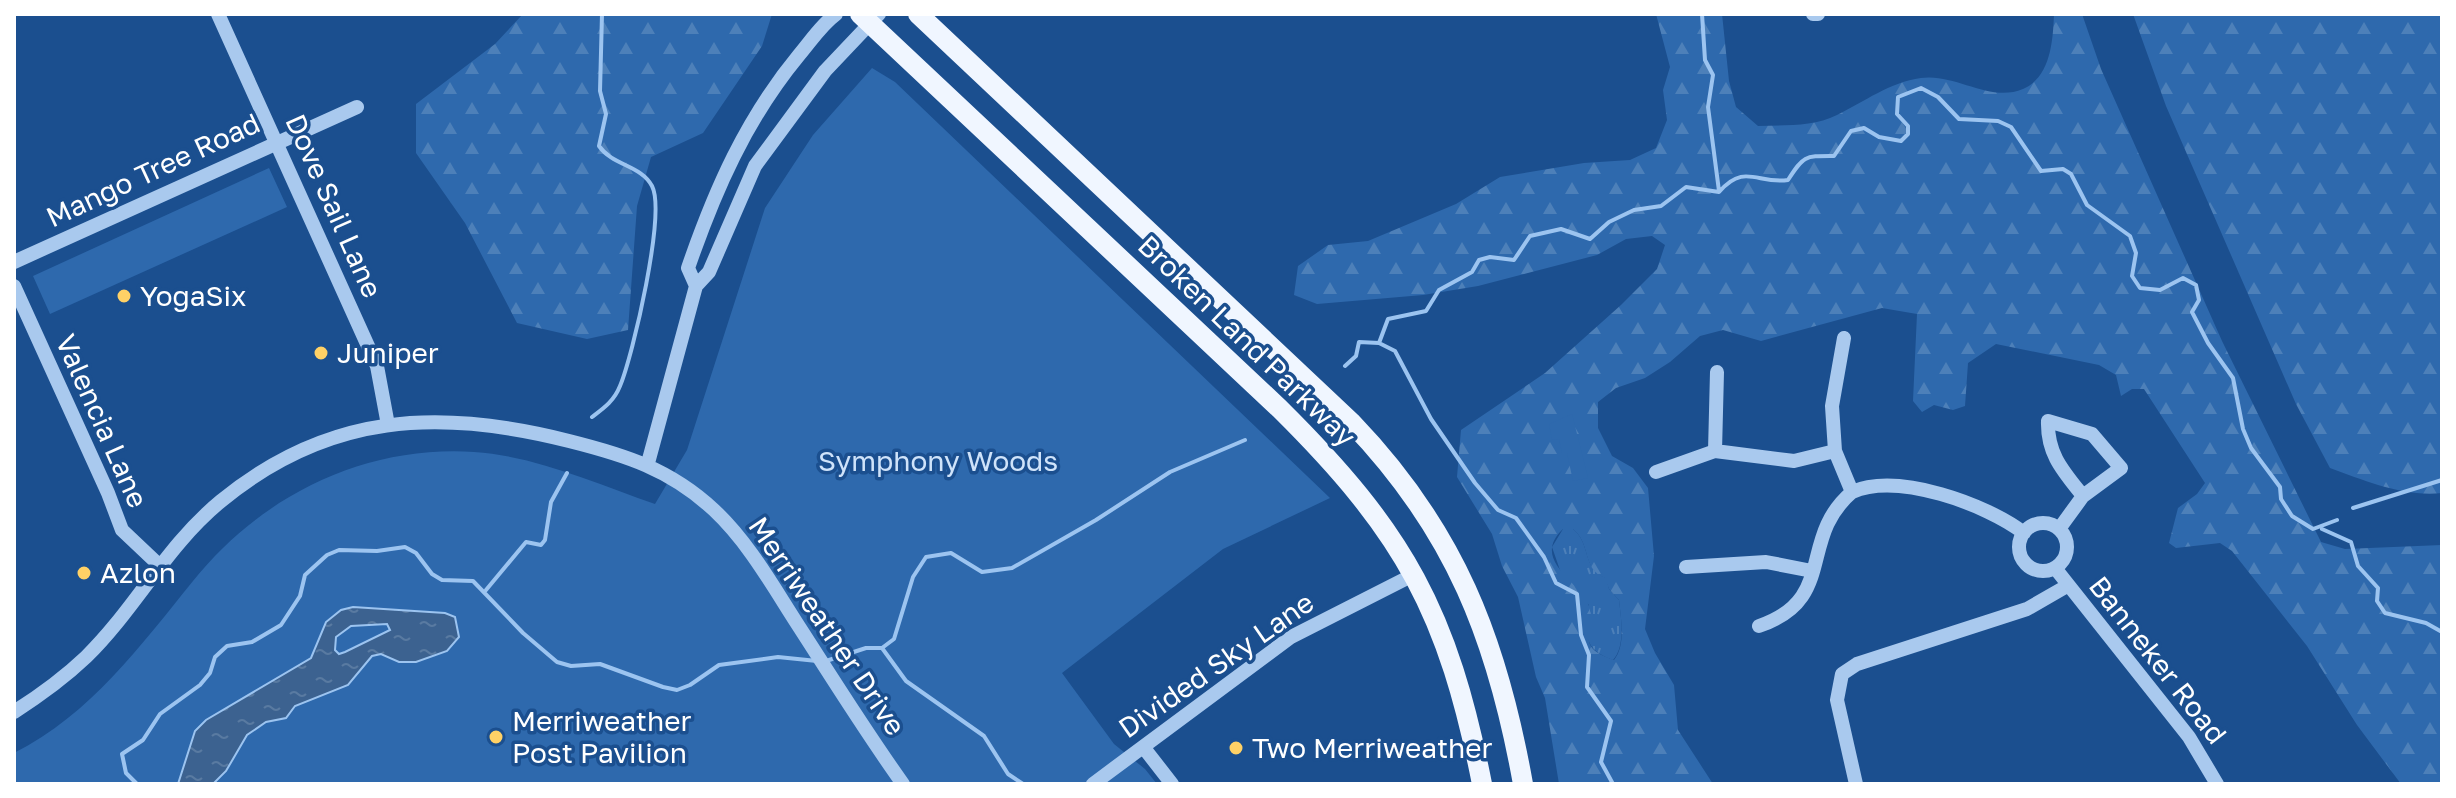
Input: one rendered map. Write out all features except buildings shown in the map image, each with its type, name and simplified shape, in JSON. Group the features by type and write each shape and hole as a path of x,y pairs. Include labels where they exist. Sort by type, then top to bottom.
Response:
{"main road":[{"name":"Broken Land Parkway","path":"918,14 1351,422 1402,480 1450,554 1491,645 1504,690 1523,784"},
{"name":"Broken Land Parkway","path":"870,17 1323,451 1371,506 1415,574 1452,659 1465,699 1482,784"}],"street":[{"name":"Dove Sail Lane","path":"218,14 377,366 388,425"},
{"path":"696,286 688,268 728,164 759,108 826,22 836,14"},
{"path":"648,463 696,286 709,272 755,166 825,71 870,17"},
{"name":"Mango Tree Road","path":"14,262 357,107"},
{"name":"Valencia Lane","path":"14,286 108,493 117,522 159,565"},
{"path":"1844,338 1832,406 1835,451 1852,492"},
{"path":"1715,451 1717,372"},
{"name":"Merriweather Drive","path":"14,712 87,656 184,534 220,502 269,466 324,441 388,425 437,420 496,424 648,463 713,509 735,533 783,602 903,784"},
{"path":"2059,529 2083,496 2121,468 2092,434 2048,421 2047,442 2052,456 2083,496"},
{"path":"1656,472 1715,451 1794,461 1835,451"},
{"path":"1759,626 1785,615 1800,604 1828,520 1852,492 1881,484 1912,488 1979,508 2024,533"},
{"path":"2041,523 2059,529 2068,547 2062,562 2055,568 2039,571 2024,561 2019,548 2024,533 2041,523"},
{"path":"1686,567 1766,562 1812,571"},
{"name":"Banneker Road","path":"2055,568 2189,737 2213,783"},
{"name":"Divided Sky Lane","path":"1093,784 1291,637 1415,574"},
{"path":"1856,784 1837,700 1842,674 1857,664 2027,609 2067,586"},
{"path":"1144,748 1172,784"}],"green space":[{"path":"523,14 772,14 762,46 703,133 651,157 637,206 628,330 587,339 517,323 465,223 416,153 416,104 495,44"},
{"path":"1656,14 1722,14 1729,81 1736,107 1758,126 1809,123 1828,119 1878,93 1921,78 1947,80 1998,92 2023,89 2040,76 2045,67 2054,14 2082,14 2101,69 2222,341 2321,542 2345,549 2442,545 2442,784 2401,784 2357,725 2307,646 2232,551 2220,543 2176,548 2169,543 2178,508 2197,494 2205,483 2144,389 2132,389 2121,396 2116,375 2099,365 1996,344 1968,363 1965,406 1953,410 1934,405 1922,412 1913,401 1917,314 1882,308 1761,341 1723,330 1700,336 1670,362 1645,378 1616,388 1598,402 1598,428 1612,456 1633,468 1648,488 1654,556 1645,629 1674,685 1678,730 1713,784 1559,784 1545,698 1536,677 1518,597 1502,566 1492,534 1457,477 1461,430 1545,373 1621,305 1657,269 1665,245 1652,236 1626,239 1597,255 1478,286 1423,295 1317,304 1294,295 1298,266 1328,245 1368,241 1456,204 1500,177 1584,163 1630,160 1656,148 1667,120 1663,90 1670,67","holes":["1563,529 1573,529 1583,542 1589,562 1605,578 1609,589 1619,600 1621,639 1614,660 1601,655 1590,644 1589,606 1555,561 1552,551 1554,541"]},
{"path":"2133,14 2442,14 2442,493 2399,490 2330,468 2296,404 2166,106"},
{"name":"Symphony Woods","path":"872,68 895,82 1330,498 1223,549 1062,673 1114,744 1145,769 1157,784 14,784 14,753 67,719 90,699 134,654 220,551 250,524 318,482 355,467 393,457 433,452 474,452 543,465 655,504 687,450 765,208 813,135"},
{"path":"269,168 287,207 50,314 33,276"},
{"path":"1572,414 1588,478 1573,481 1567,453 1562,453 1559,439 1552,440 1549,424"},
{"path":"1563,529 1573,529 1579,535 1593,568 1606,578 1609,589 1619,600 1621,640 1613,660 1595,651 1591,645 1587,632 1589,605 1562,576 1552,547"}],"water":[{"path":"353,607 445,613 455,617 459,637 447,651 416,662 399,662 381,654 372,656 348,685 295,706 286,718 266,722 247,735 226,771 213,784 178,784 195,731 206,720 311,658 326,622 341,610","holes":["387,624 390,630 345,652 339,654 335,650 336,637 351,626"]}],"waterway":[{"path":"592,417 615,396 626,370 640,316 655,224 655,201 647,179 612,158 599,146 606,114 600,91 602,14"},
{"path":"1702,14 1705,60 1713,75 1708,107 1719,191"},
{"path":"1345,366 1356,356 1359,342 1379,343 1388,319 1426,311 1439,290 1472,272 1479,260 1490,257 1514,260 1530,236 1561,229 1590,239 1609,222 1634,210 1661,206 1686,187 1719,192 1728,183 1744,176 1788,180 1806,159 1834,156 1851,131 1864,128 1879,137 1901,141 1908,134 1908,126 1897,114 1898,97 1921,88 1938,97 1959,119 1998,121 2011,127 2041,171 2063,169 2071,174 2087,205 2130,236 2136,253 2132,276 2140,288 2160,290 2183,278 2196,285 2199,300 2192,312 2208,343 2233,378 2243,429 2251,448 2280,487 2281,499 2292,516 2313,529 2337,520"},
{"path":"1379,343 1395,351 1431,419 1475,483 1498,510 1516,518 1544,557 1556,583 1577,594 1581,635 1589,655 1587,687 1611,721 1601,762 1613,784"},
{"path":"826,661 866,648 882,648 894,639 913,577 926,557 951,553 982,572 1012,568 1096,520 1170,472 1245,440"},
{"path":"486,590 526,542 541,545 545,540 551,502 567,473"},
{"path":"2353,508 2442,480"},
{"path":"2322,529 2351,542 2358,566 2378,588 2377,601 2385,613 2426,623 2442,632"},
{"path":"137,784 126,773 122,754 143,740 160,714 200,685 210,673 215,657 227,646 252,642 281,625 300,596 305,575 327,555 339,550 377,551 405,547 416,553 432,574 442,580 473,581 523,633 557,662 571,666 600,664 677,690 719,665 778,657 817,661"},
{"path":"882,648 906,681 984,736 1008,774 1023,784"}],"place":[{"name":"YogaSix","path":"124,296"},
{"name":"Juniper","path":"321,353"},
{"name":"Azlon","path":"84,573"},
{"name":"Merriweather Post Pavilion","path":"496,737"},
{"name":"Two Merriweather","path":"1236,748"}]}
